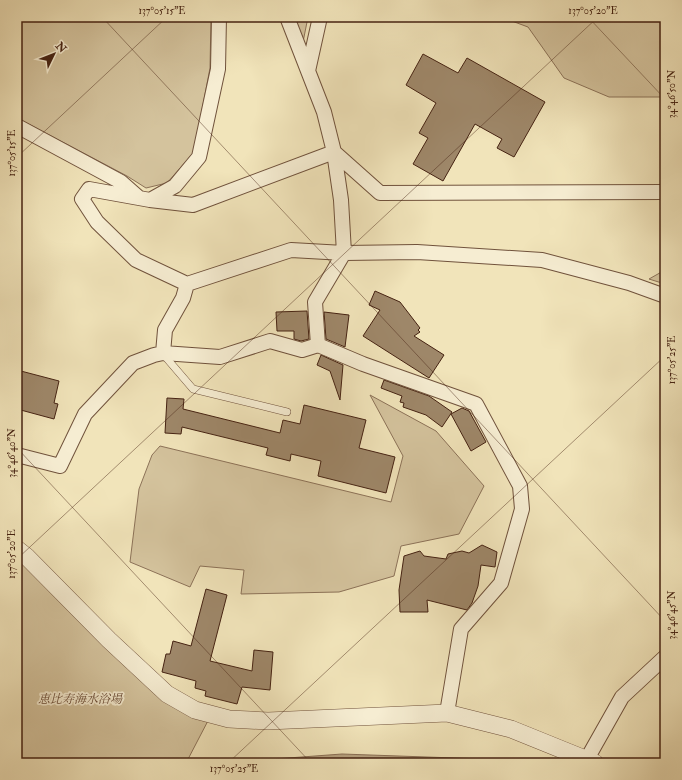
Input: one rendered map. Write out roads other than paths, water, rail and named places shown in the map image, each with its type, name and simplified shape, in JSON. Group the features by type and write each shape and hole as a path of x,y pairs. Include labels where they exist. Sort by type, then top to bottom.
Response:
{"street":[{"path":"145,199 175,186 199,157 218,69 219,17"},
{"path":"287,17 324,112 334,152 341,200 344,253 315,302 318,345"},
{"path":"308,71 320,17"},
{"path":"17,126 121,182 145,199"},
{"path":"334,152 193,205 145,199 89,189 82,199 97,222 136,260 187,284 291,250 344,253 417,252 542,260 628,283 665,296"},
{"path":"334,152 380,193 665,192"},
{"path":"163,353 165,330 182,298 187,284"},
{"path":"17,455 60,466 85,414 133,363 163,353 220,357 270,341 302,350 318,345 363,364 476,404 520,486 522,509 501,583 462,629 447,713"},
{"path":"17,549 27,557 109,640 167,694 195,710 229,720 268,722 447,713 511,729 591,761 622,697 665,657"}],"lane":[{"path":"163,353 193,389 286,412"}],"park label":[{"name":"恵比寿海水浴場","path":"80,699"}]}
